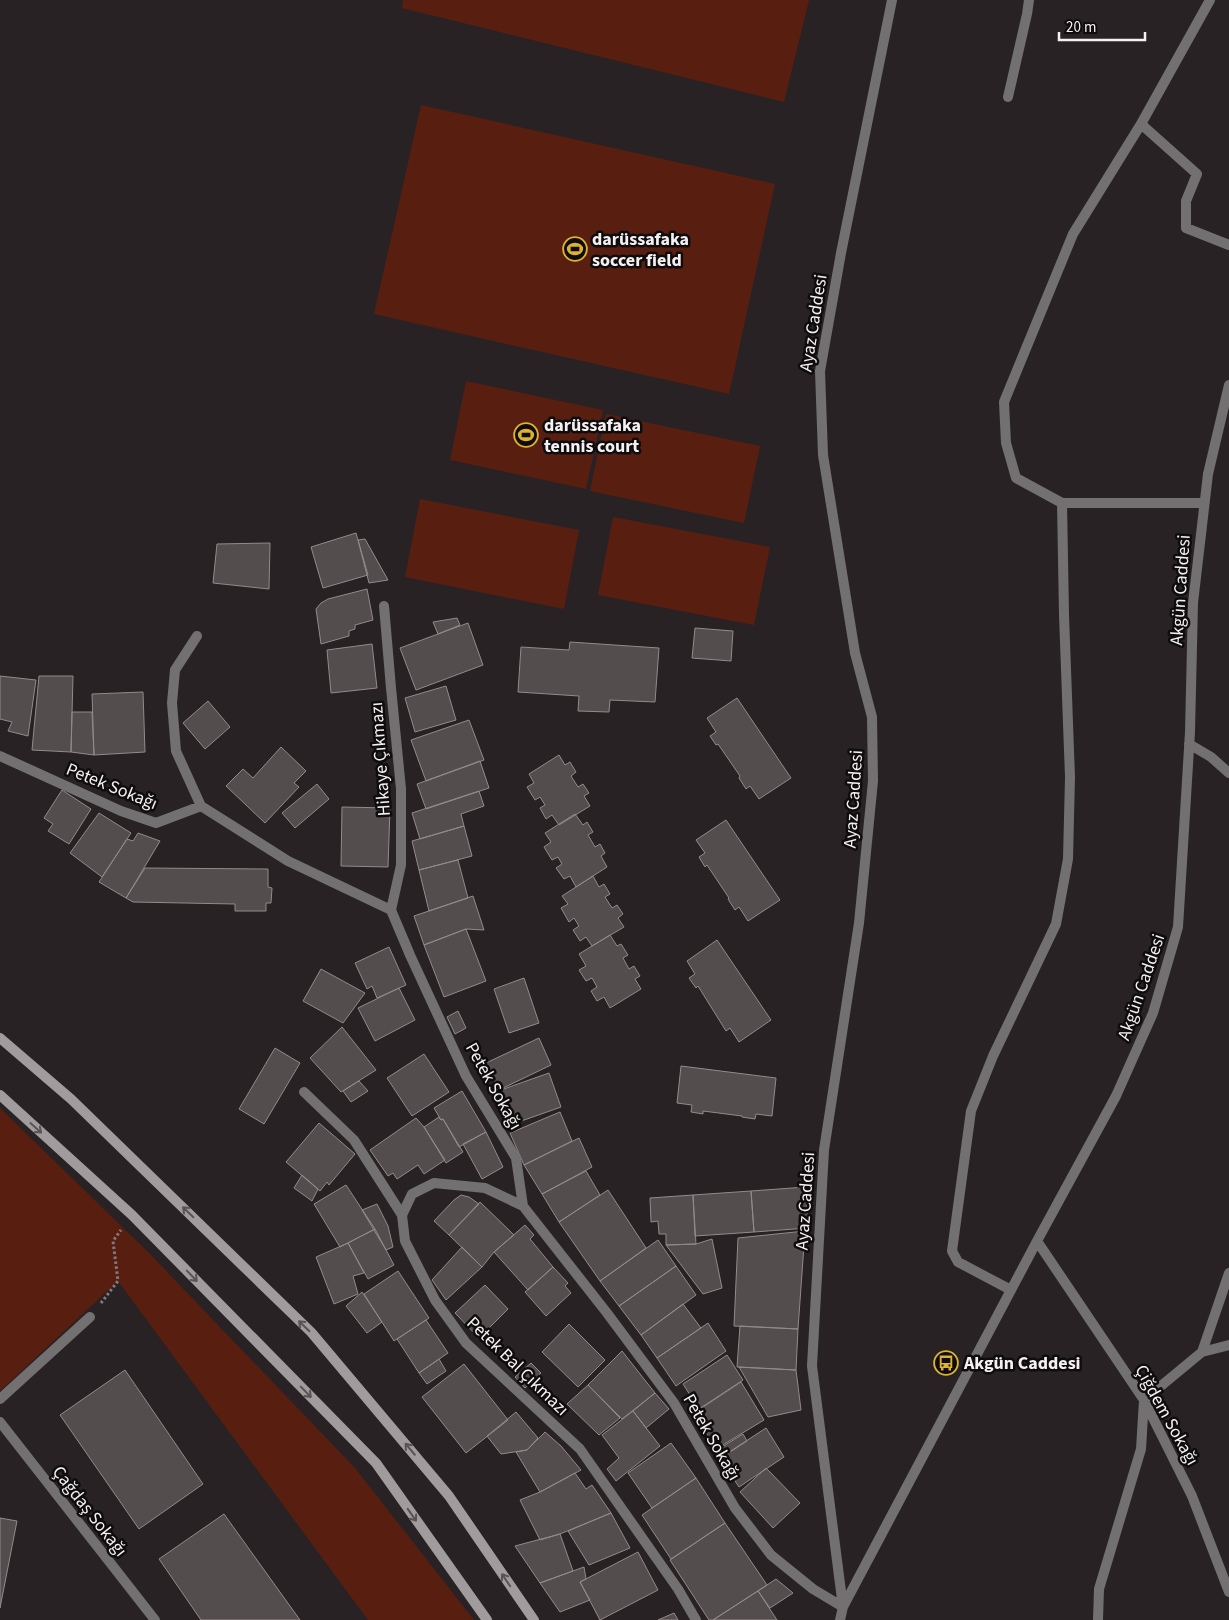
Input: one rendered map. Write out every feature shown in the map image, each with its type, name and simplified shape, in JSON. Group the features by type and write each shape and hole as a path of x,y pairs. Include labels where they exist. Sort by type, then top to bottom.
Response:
{"main road":[{"path":"0,1038 72,1099 311,1332 449,1496 534,1620"},
{"path":"0,1095 132,1215 376,1463 487,1620"}],"street":[{"name":"Ayaz Caddesi","path":"842,1607 812,1366 824,1150 858,923 873,781 872,717 855,652 823,455 820,371 841,253 892,0"},
{"path":"1008,97 1029,0"},
{"path":"1204,503 1062,503 1016,478 1006,443 1004,402 1073,234 1141,124 1210,0"},
{"path":"1141,124 1198,174 1186,201 1186,228 1229,245"},
{"name":"Akgün Caddesi","path":"840,1620 842,1607 1116,1096 1153,1013 1178,927 1189,744 1193,603 1208,474 1229,385"},
{"path":"1011,1290 958,1262 952,1251 971,1111 993,1056 1056,924 1068,859 1070,777 1062,503"},
{"name":"Hikaye Çıkmazı","path":"384,606 401,789 401,865 391,910"},
{"path":"197,636 174,670 172,703 176,751 201,806 288,861 391,910"},
{"path":"1189,744 1211,757 1229,773"},
{"name":"Petek Sokağı","path":"0,756 122,811 156,824 201,806"},
{"name":"Petek Sokağı","path":"391,910 466,1076 516,1158 523,1206 607,1312 674,1402 735,1508 771,1555 813,1589 842,1607"},
{"path":"304,1092 354,1140 402,1215"},
{"path":"402,1215 412,1194 434,1183 485,1188 523,1206"},
{"name":"Petek Bal Çıkmazı","path":"402,1215 405,1241 434,1300 466,1343 580,1449 678,1589 696,1620"},
{"name":"Çiğdem Sokağı","path":"1037,1241 1144,1400 1192,1496 1229,1592"},
{"path":"1202,1352 1229,1273"},
{"path":"0,1399 90,1317"},
{"path":"1098,1620 1099,1589 1141,1449 1144,1400 1202,1352 1229,1345"},
{"name":"Çağdaş Sokağı","path":"0,1422 155,1620"}],"path":[{"path":"90,1317 118,1281 113,1241 132,1215"}],"shaded area":[{"path":"403,0 809,0 784,102 402,8"},
{"name":"darüssafaka soccer field","path":"421,105 775,184 729,394 374,314"},
{"name":"darüssafaka tennis court","path":"466,381 603,410 586,489 450,460"},
{"path":"606,414 760,446 744,523 590,491"},
{"path":"420,499 579,530 564,609 405,577"},
{"path":"613,517 770,547 754,625 598,595"},
{"path":"0,1108 150,1254 355,1468 474,1620 368,1620 118,1281 0,1391"}],"building":[{"path":"356,533 368,575 323,588 311,547"},
{"path":"365,539 388,580 369,583 358,540"},
{"path":"270,543 269,589 213,583 217,544"},
{"path":"367,589 373,620 355,625 355,629 349,631 349,636 321,644 316,609 321,603 328,599"},
{"path":"457,618 460,625 438,634 433,622"},
{"path":"468,623 483,665 416,690 400,648"},
{"path":"695,628 733,631 731,661 692,658"},
{"path":"570,642 659,648 655,702 610,700 609,712 578,711 579,696 518,692 521,647 569,650"},
{"path":"372,644 377,688 331,693 327,650"},
{"path":"0,676 36,680 28,736 8,731 12,722 0,719"},
{"path":"39,676 73,676 71,752 32,750"},
{"path":"446,686 456,720 415,732 405,698"},
{"path":"143,692 145,752 94,755 92,694"},
{"path":"737,698 791,778 759,799 750,786 746,789 739,778 740,776 718,744 716,745 710,736 716,732 707,718"},
{"path":"208,701 230,727 205,749 183,723"},
{"path":"72,712 92,712 94,755 71,752"},
{"path":"469,720 484,760 426,781 411,740"},
{"path":"281,747 306,771 294,783 299,787 265,823 226,786 243,769 253,778"},
{"path":"559,755 565,765 570,762 576,772 571,776 578,787 583,784 589,793 584,796 590,806 559,825 552,815 546,819 540,808 545,805 540,797 535,800 527,787 534,783 529,774"},
{"path":"480,761 489,788 426,809 417,784"},
{"path":"317,784 329,799 295,828 282,813"},
{"path":"62,790 91,809 69,844 48,831 53,824 44,818"},
{"path":"479,791 484,806 461,814 464,826 420,839 412,813"},
{"path":"342,807 390,808 388,867 341,866"},
{"path":"99,813 131,833 102,877 70,853"},
{"path":"575,814 583,825 587,822 593,832 588,835 595,847 600,844 605,853 601,856 607,867 576,887 570,876 564,879 556,868 562,864 558,857 552,860 544,847 551,842 545,833"},
{"path":"726,820 780,900 748,921 739,907 735,910 707,865 705,867 699,857 705,853 696,840"},
{"path":"464,826 472,856 419,870 412,841"},
{"path":"138,833 160,841 126,898 99,882 127,839 133,841"},
{"path":"458,860 468,898 429,911 419,870"},
{"path":"145,868 268,869 268,887 272,888 271,903 266,903 266,911 235,911 235,904 133,902 126,898"},
{"path":"593,876 599,887 604,884 610,894 605,897 612,908 617,905 623,914 618,918 624,927 592,946 586,937 580,941 573,930 579,926 574,918 569,922 561,908 568,904 562,896"},
{"path":"473,896 484,930 466,929 424,945 414,916"},
{"path":"466,929 486,981 444,997 424,945"},
{"path":"610,935 617,946 621,944 628,955 623,958 629,969 634,966 640,976 635,979 641,989 610,1008 604,997 597,1001 591,991 597,987 592,978 586,981 579,970 586,966 579,954"},
{"path":"717,940 771,1020 739,1042 730,1028 726,1031 698,986 696,988 689,978 695,974 687,961"},
{"path":"389,947 406,985 377,998 372,986 367,989 355,963"},
{"path":"321,969 365,993 343,1023 303,1001"},
{"path":"524,978 539,1023 509,1033 494,989"},
{"path":"399,988 415,1020 375,1041 358,1008"},
{"path":"458,1011 466,1028 455,1034 447,1017"},
{"path":"342,1027 376,1070 341,1092 310,1058"},
{"path":"539,1038 551,1065 499,1090 486,1063"},
{"path":"275,1048 300,1063 264,1124 239,1109"},
{"path":"424,1054 449,1092 412,1116 387,1078"},
{"path":"681,1066 776,1078 772,1116 756,1114 755,1119 703,1111 703,1114 691,1112 692,1105 677,1103"},
{"path":"549,1073 561,1107 510,1125 498,1091"},
{"path":"359,1081 368,1091 351,1102 343,1091"},
{"path":"462,1091 486,1132 459,1147 443,1119 441,1120 434,1108"},
{"path":"560,1112 572,1141 524,1165 510,1133"},
{"path":"439,1117 441,1120 443,1119 463,1152 446,1163 424,1127"},
{"path":"416,1118 445,1160 424,1174 418,1165 397,1179 393,1173 388,1176 370,1150"},
{"path":"319,1123 355,1154 329,1185 327,1182 320,1191 286,1162"},
{"path":"486,1132 503,1167 482,1179 463,1144"},
{"path":"579,1138 592,1167 542,1194 524,1165"},
{"path":"586,1171 600,1195 559,1222 542,1194"},
{"path":"302,1175 318,1189 312,1201 294,1188"},
{"path":"346,1185 375,1229 340,1247 314,1204"},
{"path":"806,1187 808,1228 754,1232 751,1191"},
{"path":"608,1190 646,1248 600,1281 559,1222"},
{"path":"751,1191 754,1232 695,1236 693,1195"},
{"path":"461,1195 469,1197 479,1204 449,1235 434,1221"},
{"path":"693,1195 696,1244 666,1245 666,1234 659,1234 658,1221 651,1222 650,1198"},
{"path":"480,1202 514,1235 494,1252 482,1267 449,1235"},
{"path":"377,1204 388,1226 393,1247 386,1250 362,1210"},
{"path":"525,1225 534,1235 530,1239 553,1267 528,1290 494,1252"},
{"path":"375,1229 394,1265 368,1279 348,1243"},
{"path":"805,1231 798,1329 734,1326 738,1238"},
{"path":"712,1239 722,1288 703,1294 666,1245 696,1244"},
{"path":"658,1240 676,1266 619,1306 600,1281"},
{"path":"348,1243 364,1273 353,1276 358,1294 334,1304 316,1257"},
{"path":"462,1247 482,1267 446,1300 432,1280"},
{"path":"676,1266 696,1295 641,1335 619,1306"},
{"path":"553,1267 568,1283 565,1286 571,1293 546,1316 525,1292"},
{"path":"398,1271 429,1318 394,1341 364,1294"},
{"path":"485,1285 508,1309 479,1338 455,1313"},
{"path":"362,1292 382,1322 367,1333 346,1306"},
{"path":"683,1304 701,1328 657,1358 641,1335"},
{"path":"426,1320 448,1353 419,1373 397,1339"},
{"path":"708,1323 726,1351 676,1386 657,1358"},
{"path":"569,1324 605,1360 578,1387 542,1352"},
{"path":"740,1326 798,1329 796,1370 737,1367"},
{"path":"622,1351 655,1393 622,1419 588,1385"},
{"path":"727,1355 743,1380 699,1409 683,1384"},
{"path":"439,1359 446,1371 427,1384 419,1373"},
{"path":"531,1363 541,1373 525,1388 515,1377"},
{"path":"464,1364 508,1420 466,1453 422,1397"},
{"path":"739,1367 796,1370 801,1410 768,1417"},
{"path":"125,1370 203,1484 139,1529 60,1415"},
{"path":"741,1382 764,1420 716,1449 694,1413"},
{"path":"588,1385 620,1418 599,1435 567,1404"},
{"path":"655,1393 669,1409 646,1428 633,1411"},
{"path":"633,1411 660,1446 616,1481 607,1469 619,1458 602,1435"},
{"path":"516,1412 538,1438 527,1450 501,1454 487,1436"},
{"path":"766,1428 784,1457 739,1487 720,1458"},
{"path":"545,1432 561,1446 581,1470 540,1492 516,1452 527,1450"},
{"path":"743,1434 747,1441 727,1454 722,1447"},
{"path":"671,1443 696,1478 652,1508 628,1473"},
{"path":"766,1468 800,1503 773,1528 740,1492"},
{"path":"575,1473 586,1489 592,1485 611,1513 560,1534 540,1540 520,1500 540,1492"},
{"path":"696,1478 725,1523 671,1559 642,1515"},
{"path":"611,1513 630,1548 589,1565 568,1531"},
{"path":"224,1514 300,1620 201,1620 159,1559"},
{"path":"0,1518 17,1521 0,1608"},
{"path":"725,1523 767,1585 713,1620 709,1620 670,1560"},
{"path":"560,1534 573,1571 540,1583 515,1546"},
{"path":"638,1552 658,1590 600,1620 580,1582"},
{"path":"584,1567 586,1579 580,1582 590,1600 560,1612 540,1583"},
{"path":"776,1579 793,1593 770,1608 758,1591"},
{"path":"758,1591 777,1620 713,1620"},
{"path":"674,1613 678,1620 658,1620"}],"place":[{"name":"darüssafaka soccer field","path":"575,249"},
{"name":"darüssafaka tennis court","path":"526,435"},
{"name":"Akgün Caddesi","path":"946,1363"}]}
